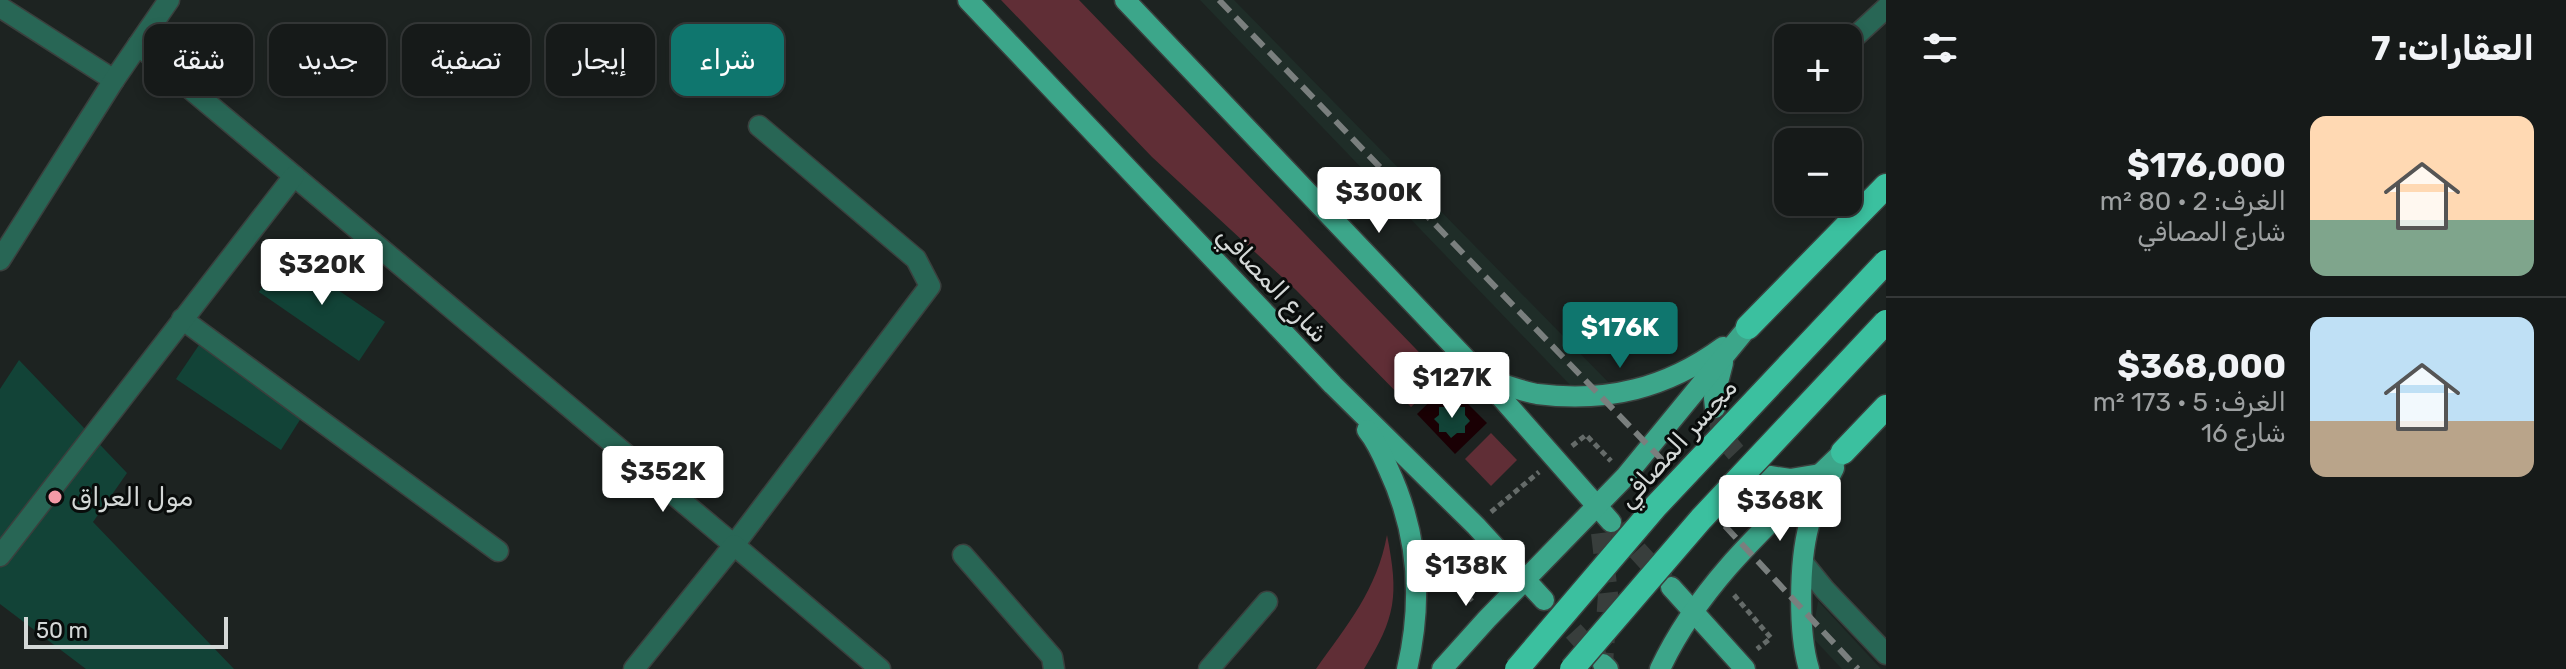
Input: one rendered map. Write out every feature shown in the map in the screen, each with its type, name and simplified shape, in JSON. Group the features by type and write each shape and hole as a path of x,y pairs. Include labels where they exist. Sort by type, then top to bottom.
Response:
{"highway":[{"path":"1748,327 1886,186"},
{"name":"مجسر المصافي","path":"1517,669 1656,506 1886,262"},
{"path":"1572,669 1701,519 1886,322"},
{"path":"1843,452 1886,407"}],"main road":[{"name":"شارع المصافي","path":"968,0 1333,385 1476,526 1544,600"},
{"path":"1125,0 1484,378 1597,505 1606,527"},
{"path":"1484,378 1536,394 1601,395 1644,388 1694,367 1748,327"},
{"path":"1442,669 1625,477 1748,327"},
{"path":"1715,408 1714,398 1725,356"},
{"path":"1333,385 1375,439 1403,501 1415,562 1415,635 1407,669"},
{"path":"1660,669 1692,611 1745,547 1843,452"},
{"path":"1809,669 1804,650 1801,607 1808,527 1823,489 1843,452"},
{"path":"1770,476 1790,479 1820,474"},
{"path":"1671,587 1742,666"}],"street":[{"path":"1,257 169,0"},
{"path":"0,7 114,80"},
{"path":"1862,30 1886,8"},
{"path":"138,45 880,669"},
{"path":"634,669 734,545 930,286 916,259 759,126"},
{"path":"0,556 294,176"},
{"path":"182,319 498,551"},
{"path":"963,555 1052,657 1054,669"},
{"path":"1804,564 1886,654"},
{"path":"1209,669 1267,602"}],"path":[{"path":"1415,562 1438,560 1586,435 1625,477"},
{"path":"1719,579 1771,638 1742,666"}],"shaded area":[{"path":"1001,0 1079,0 1443,377 1411,407 1296,290 1152,157"},
{"path":"1200,0 1234,0 1613,387 1572,387"},
{"path":"1448,384 1487,423 1455,454 1417,414"},
{"path":"1491,433 1517,460 1491,486 1465,459"},
{"path":"1387,535 1393,574 1392,605 1375,651 1364,669 1316,669 1368,590"},
{"path":"1818,601 1881,669 1842,669 1812,637"}],"building":[{"path":"285,254 385,322 359,361 259,292"},
{"path":"199,345 303,415 281,450 176,379"},
{"name":"مول العراق","path":"19,360 127,473 93,522 234,669 86,669 0,604 0,389"},
{"path":"1453,402 1458,407 1465,407 1465,415 1470,421 1465,426 1465,433 1457,433 1451,438 1446,432 1439,432 1439,424 1434,419 1439,415 1439,407 1447,407"}],"tunnel":[{"path":"1715,408 1730,446 1762,473"},
{"path":"1617,528 1665,581"},
{"path":"1601,533 1608,594 1603,664"},
{"path":"1553,609 1599,659"}],"railway":[{"path":"1219,0 1665,463"},
{"path":"1725,526 1858,669"}],"place":[{"name":"مول العراق","path":"55,497"}]}
